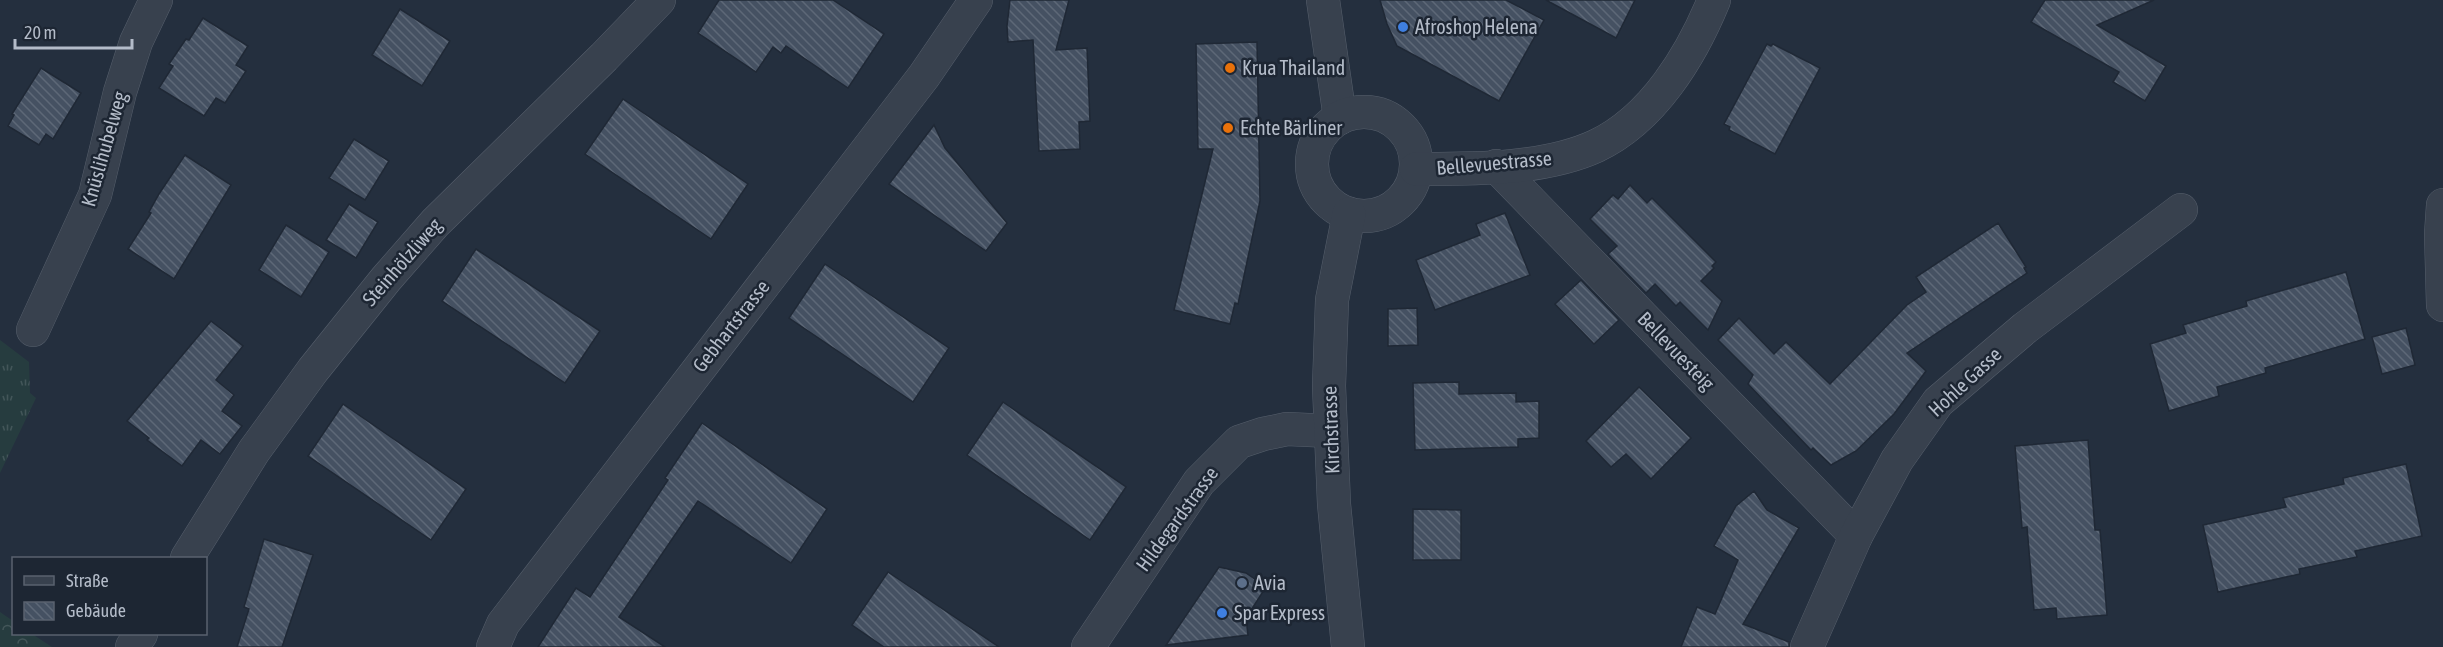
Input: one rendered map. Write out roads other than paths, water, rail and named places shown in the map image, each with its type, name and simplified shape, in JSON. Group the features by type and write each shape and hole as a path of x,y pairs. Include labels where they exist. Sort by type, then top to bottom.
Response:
{"street":[{"name":"Knüslihubelweg","path":"33,330 95,195 120,92 136,42 156,0"},
{"name":"Steinhölzliweg","path":"188,557 254,451 313,370 386,279 435,223 659,0"},
{"path":"1323,0 1340,118"},
{"name":"Bellevuestrasse","path":"1416,170 1530,163 1566,156 1595,146 1623,129 1652,103 1680,66 1707,18 1714,0"},
{"name":"Gebhartstrasse","path":"493,647 503,624 924,76 970,2"},
{"path":"1355,112 1371,112 1386,117 1400,126 1409,138 1415,154 1416,170 1412,184 1404,197 1393,207 1365,216 1349,214 1324,197 1316,184 1313,154 1318,139 1340,118 1355,112"},
{"name":"Bellevuesteig","path":"1496,166 1856,536"},
{"path":"2443,205 2441,234 2443,305"},
{"name":"Hohle Gasse","path":"1807,647 1856,536 1897,460 1938,402 2025,328 2181,210"},
{"name":"Kirchstrasse","path":"1348,647 1335,516 1330,431 1331,308 1336,271 1349,214"},
{"name":"Hildegardstrasse","path":"1088,647 1199,482 1239,442 1287,429 1330,431"}],"place":[{"name":"Afroshop Helena","path":"1403,27"},
{"name":"Krua Thailand","path":"1230,68"},
{"name":"Echte Bärliner","path":"1228,128"},
{"name":"Avia","path":"1242,583"},
{"name":"Spar Express","path":"1222,613"}]}
